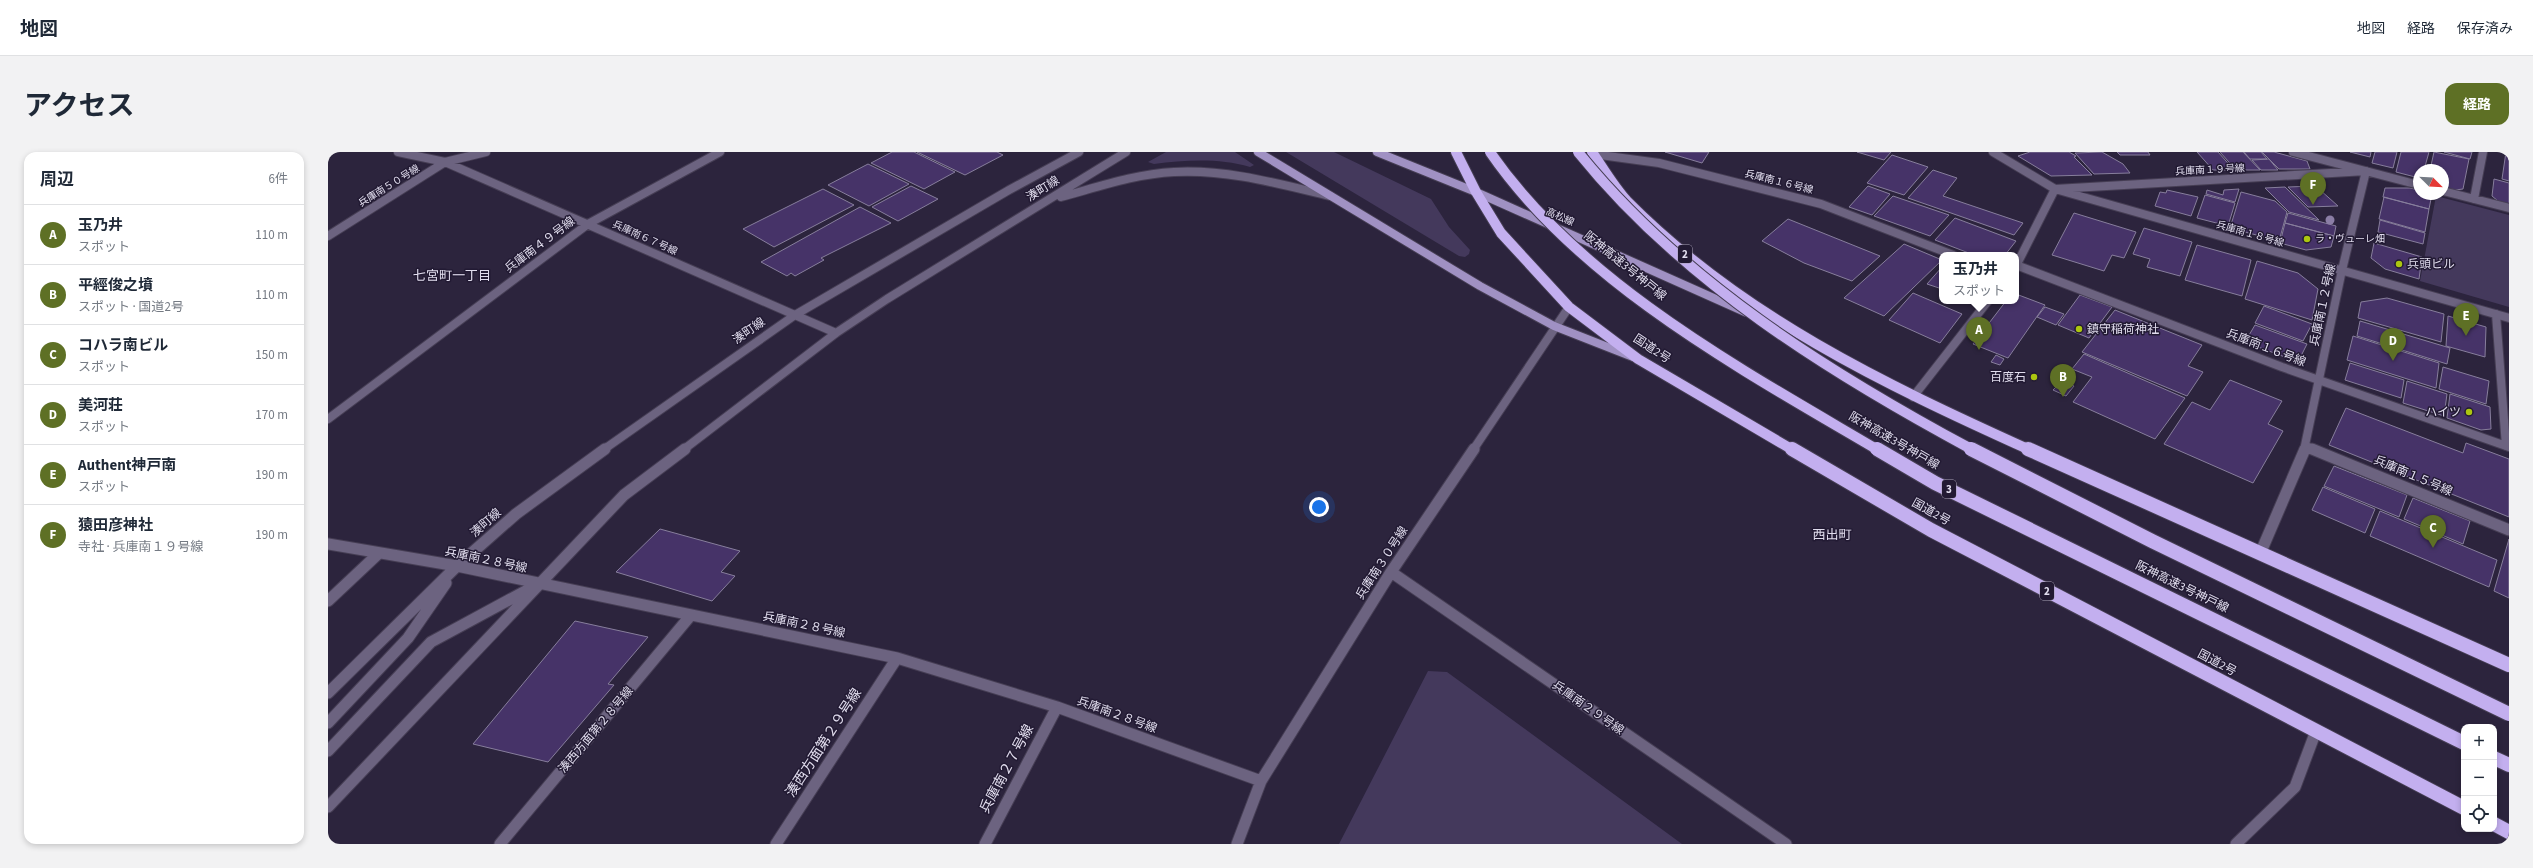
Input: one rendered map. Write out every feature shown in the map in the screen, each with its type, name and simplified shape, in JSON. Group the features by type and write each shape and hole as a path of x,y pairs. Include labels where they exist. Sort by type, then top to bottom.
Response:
{"highway":[{"name":"国道2号","path":"1456,152 1476,192 1501,233 1569,307 1638,359 1931,530 2461,806"},
{"name":"阪神高速3号神戸線","path":"1490,152 1503,171 1540,212 1586,256 1639,299 1714,353 1935,483 2461,742"},
{"path":"1578,152 1594,173 1654,235 1723,293 1805,351 1903,413 2012,472 2509,714"},
{"name":"2","path":"1593,153 1626,200 1702,270 1798,335 1913,397 2509,665"},
{"path":"2497,759 2509,765"},
{"path":"2497,826 2509,832"}],"main road":[{"path":"1258,152 1480,286 1554,326 1638,359"},
{"name":"高松線","path":"1377,152 1476,192 1798,335"}],"street":[{"path":"398,152 445,162 455,152"},
{"name":"兵庫南５０号線","path":"328,236 445,162 486,152"},
{"name":"兵庫南４９号線","path":"328,419 588,224 720,152"},
{"name":"湊町線","path":"328,693 457,566 516,514 573,471 794,315 1003,193 1079,152"},
{"name":"湊町線","path":"328,807 624,494 836,333 887,299 1126,152"},
{"name":"兵庫南１８号線","path":"1993,152 2055,189 2509,318"},
{"path":"2293,152 2413,183"},
{"path":"2474,199 2483,152"},
{"name":"兵庫南１６号線","path":"1593,153 1659,163 1821,204 1945,252"},
{"name":"兵庫南６７号線","path":"445,162 836,333"},
{"name":"兵庫南１９号線","path":"2055,189 2366,171"},
{"name":"兵庫南１２号線","path":"2260,554 2306,446 2342,270 2366,171"},
{"path":"1050,200 1118,181 1174,172 1219,173 1269,182 1330,196"},
{"path":"2019,260 2055,189"},
{"path":"2449,193 2509,208"},
{"name":"兵庫南１６号線","path":"2019,267 2319,381 2507,447"},
{"path":"1913,397 1986,304"},
{"name":"兵庫南３０号線","path":"1237,844 1261,781 1391,572 1554,326 1569,307"},
{"path":"2496,314 2507,447"},
{"name":"兵庫南１５号線","path":"2306,446 2509,530"},
{"name":"兵庫南２８号線","path":"328,544 378,554 457,566 897,658 1057,707 1261,781"},
{"path":"328,600 378,554"},
{"name":"湊町線","path":"328,723 408,638 457,566"},
{"name":"兵庫南２９号線","path":"1391,572 1786,844"},
{"name":"湊町線","path":"328,751 430,642 538,584"},
{"name":"湊西方面第２８号線","path":"500,844 691,615"},
{"name":"湊西方面第２９号線","path":"776,844 897,658"},
{"name":"兵庫南２７号線","path":"985,844 1057,707"},
{"path":"2236,844 2295,787 2316,731"}],"shaded area":[{"path":"1166,152 1235,152 1254,165 1250,167 1214,161 1154,164 1148,162"},
{"path":"1286,152 1334,152 1431,199 1449,227 1470,250 1469,254 1465,257 1459,256"},
{"path":"2449,199 2509,215 2509,307 2420,281 2435,200"},
{"path":"1428,671 1447,672 1682,844 1339,844"}],"building":[{"path":"892,152 914,152 955,172 924,189 871,163"},
{"path":"917,152 997,152 1003,155 965,175"},
{"path":"1665,152 1709,152 1702,163"},
{"path":"1857,152 1891,152 1884,160"},
{"path":"2030,152 2069,152 2076,156 2074,157 2092,175 2051,176 2018,156"},
{"path":"2102,152 2123,164 2130,173 2094,174 2075,153"},
{"path":"2117,152 2148,152 2150,155 2120,155"},
{"path":"2197,152 2218,152 2234,170 2213,170"},
{"path":"2220,152 2243,152 2260,170 2236,170"},
{"path":"2244,152 2261,152 2267,159 2250,159"},
{"path":"2262,152 2274,152 2307,161 2310,169 2279,169"},
{"path":"2350,152 2371,152 2370,157"},
{"path":"2375,152 2397,152 2393,168 2372,163"},
{"path":"2401,152 2429,152 2426,164 2413,164 2413,176 2396,172"},
{"path":"2434,152 2469,159 2463,189 2455,190 2449,188 2449,164 2431,164"},
{"path":"2444,152 2472,152 2470,159"},
{"path":"2506,152 2509,152 2509,181 2502,179"},
{"path":"1892,155 1928,167 1904,195 1867,183"},
{"path":"2269,159 2278,170 2261,170 2252,160"},
{"path":"868,164 909,184 869,206 828,185"},
{"path":"1933,170 1957,178 1943,196 2023,223 2014,235 1908,198"},
{"path":"2494,179 2509,183 2509,204 2498,201 2492,196"},
{"path":"911,186 938,199 898,221 872,207"},
{"path":"1868,186 1890,194 1872,215 1849,207"},
{"path":"2313,186 2319,189 2338,206 2308,207 2288,187"},
{"path":"2285,187 2319,220 2289,212 2265,188"},
{"path":"2385,188 2410,188 2413,189 2413,200 2431,200 2429,209 2383,197"},
{"path":"823,189 854,205 774,247 743,229"},
{"path":"2239,189 2235,202 2206,194 2207,190 2223,195 2224,190"},
{"path":"2167,190 2198,197 2191,216 2155,206 2160,192 2166,193"},
{"path":"2241,192 2275,201 2287,212 2279,241 2230,228"},
{"path":"2205,195 2235,203 2228,226 2197,218"},
{"path":"1893,196 1949,215 1930,236 1874,216"},
{"path":"2384,197 2429,209 2425,232 2379,219"},
{"path":"860,207 891,223 821,258 824,260 795,276 791,273 787,276 761,262"},
{"path":"2074,213 2136,232 2124,258 2112,255 2104,271 2052,255"},
{"path":"2288,213 2336,226 2334,236 2285,223"},
{"path":"1955,218 2016,241 2007,252 1966,252 1935,240"},
{"path":"1788,219 1880,256 1852,281 1804,263 1762,241"},
{"path":"2380,220 2425,233 2423,244 2378,232"},
{"name":"ラ・ヴューレ畑","path":"2285,223 2334,236 2331,247 2306,250 2280,243"},
{"path":"2144,228 2192,242 2180,276 2147,267 2150,259 2133,254"},
{"name":"兵頭ビル","path":"2374,243 2422,257 2419,279 2385,269 2371,258"},
{"path":"1904,244 1939,259 1939,263 1884,316 1844,298"},
{"path":"2197,245 2251,260 2242,296 2185,280"},
{"path":"2257,261 2298,273 2318,289 2312,320 2245,299"},
{"path":"1939,270 1939,288 1927,284"},
{"path":"1913,293 1962,314 1940,343 1889,320"},
{"path":"2019,295 2045,305 2008,358 1973,344 2004,304 2019,304"},
{"path":"2080,295 2112,307 2089,338 2058,325"},
{"path":"2387,298 2444,314 2441,342 2358,318 2361,302"},
{"path":"2264,306 2312,324 2303,341 2255,323"},
{"path":"2045,307 2064,314 2056,325 2037,317"},
{"path":"2115,310 2202,345 2188,366 2203,372 2187,396 2082,352"},
{"path":"2448,316 2486,327 2485,357 2446,346"},
{"path":"2360,321 2450,348 2447,364 2357,336"},
{"path":"2255,325 2307,344 2298,362 2245,342"},
{"path":"2353,336 2439,363 2436,388 2347,360"},
{"path":"2084,354 2185,398 2155,439 2073,402 2092,377 2072,369"},
{"path":"1996,355 2004,359 2000,365 1991,362"},
{"path":"2350,363 2404,380 2401,398 2345,380"},
{"path":"2443,367 2489,381 2486,404 2439,389"},
{"path":"2230,380 2282,401 2268,424 2283,431 2253,483 2164,444 2192,402 2210,410"},
{"path":"2062,381 2074,386 2066,396 2053,390"},
{"path":"2407,381 2447,394 2444,416 2403,403"},
{"name":"ハイツ","path":"2450,394 2490,407 2491,429 2481,430 2447,418"},
{"path":"2346,408 2463,453 2466,443 2509,459 2509,517 2329,445"},
{"path":"2334,466 2407,495 2399,517 2324,486"},
{"path":"2323,487 2375,509 2365,533 2312,510"},
{"path":"2413,498 2470,521 2463,544 2404,519"},
{"path":"2380,511 2497,560 2489,587 2370,536"},
{"path":"660,529 740,551 721,572 735,576 712,601 616,572"},
{"path":"2509,539 2509,598 2494,591"},
{"path":"575,621 648,637 608,684 614,685 548,762 473,744"}],"place":[{"name":"猿田彦神社","path":"2313,205"},
{"name":"ラ・ヴューレ畑","path":"2307,239"},
{"name":"兵頭ビル","path":"2399,264"},
{"name":"鎮守稲荷神社","path":"2079,329"},
{"name":"Authent神戸南","path":"2466,336"},
{"name":"玉乃井","path":"1979,350"},
{"name":"美河荘","path":"2393,361"},
{"name":"百度石","path":"2034,377"},
{"name":"平經俊之墳","path":"2063,397"},
{"name":"ハイツ","path":"2469,412"},
{"name":"コハラ南ビル","path":"2433,548"}],"district":[{"name":"七宮町一丁目","path":"452,276"},
{"name":"西出町","path":"1832,535"}]}
